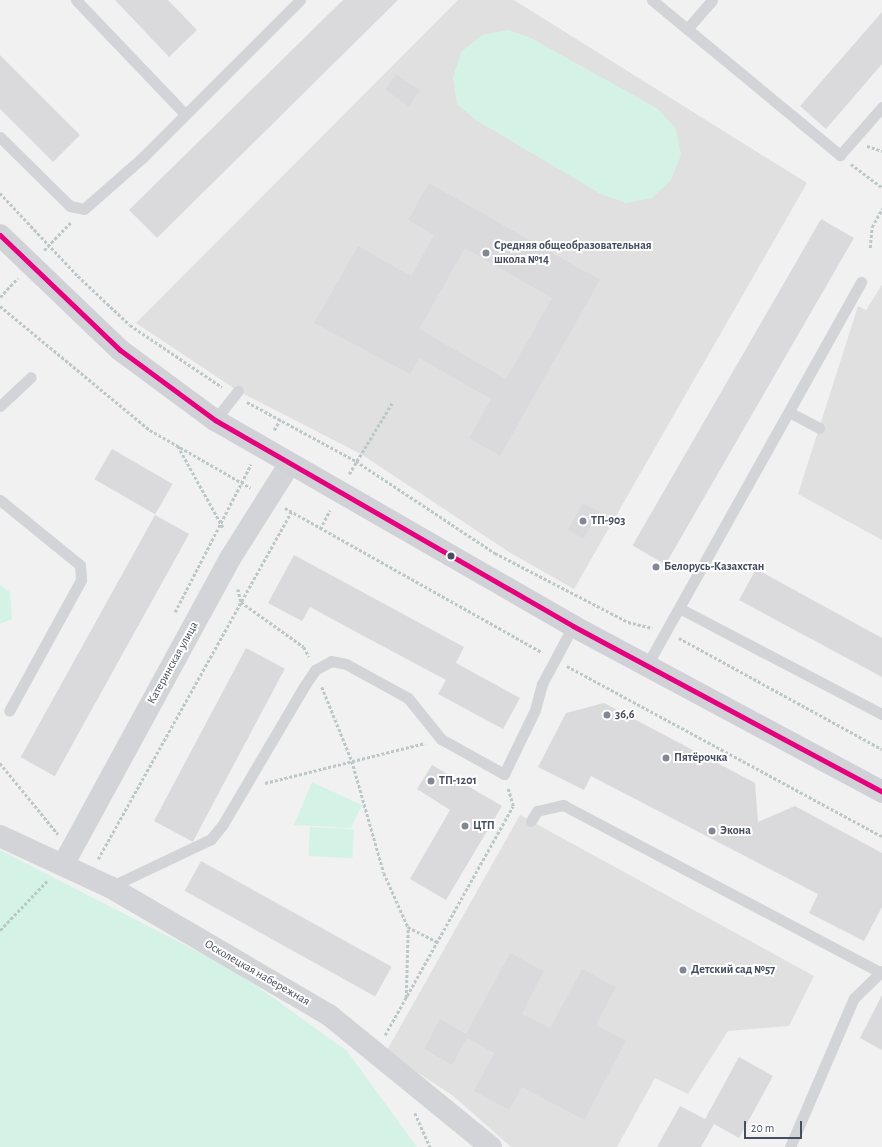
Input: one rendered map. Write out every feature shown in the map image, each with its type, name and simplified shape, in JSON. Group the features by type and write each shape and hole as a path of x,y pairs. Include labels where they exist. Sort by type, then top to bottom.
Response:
{"main road":[{"path":"0,235 120,350 215,420 288,464 573,626 882,792"}],"street":[{"name":"Катеринская улица","path":"63,851 230,557 266,497 288,464"},
{"name":"Осколецкая набережная","path":"0,836 63,851 88,877 110,888 329,1015 491,1147"}],"lane":[{"path":"76,0 185,114"},
{"path":"0,137 70,206 84,209 185,114 300,0"},
{"path":"652,0 840,156 882,106"},
{"path":"687,29 712,0"},
{"path":"647,665 667,632 678,608 861,282"},
{"path":"0,406 30,377"},
{"path":"215,420 236,393"},
{"path":"789,412 819,428"},
{"path":"0,500 80,565 81,580 9,711"},
{"path":"678,608 882,714"},
{"path":"110,888 210,839 244,788 315,670 331,661 346,664 408,698 441,739 504,774 555,659 573,626"},
{"path":"531,821 537,811 563,805 882,972 854,998 790,1147"}],"path":[{"path":"840,156 882,187"},
{"path":"0,193 50,242 78,276 130,325 236,393 356,461 495,553 628,622 667,632 882,749"},
{"path":"50,242 84,209"},
{"path":"870,248 872,227 882,210"},
{"path":"0,306 150,430 241,481 320,529 555,659 882,836"},
{"path":"320,529 356,461 392,403"},
{"path":"178,446 223,523 230,557"},
{"path":"174,615 223,523 241,481"},
{"path":"88,877 291,512"},
{"path":"237,587 241,602"},
{"path":"244,788 441,739"},
{"path":"352,761 384,873 408,927 406,1000"},
{"path":"0,763 57,833 63,851"},
{"path":"375,1051 406,1000 513,806 504,774"},
{"path":"60,826 57,833 63,851"},
{"path":"0,930 63,851"},
{"path":"408,927 438,942"}],"shaded area":[{"name":"Средняя общеобразовательная школа №14","path":"458,0 514,0 807,183 574,589 509,552 361,454 238,391 136,323"},
{"path":"882,285 882,540 798,494 858,306 866,310"},
{"path":"520,815 814,976 789,1026 728,1031 688,1094 655,1078 617,1147 511,1147 452,1095 386,1052"}],"green space":[{"path":"508,30 531,38 658,109 676,129 681,155 671,180 652,198 626,203 601,194 476,120 457,104 453,78 461,52 482,35"},
{"path":"0,585 10,592 12,619 0,624"},
{"path":"312,782 362,805 351,828 294,825"},
{"path":"310,827 354,829 352,858 308,856"},
{"path":"0,850 228,967 275,999 347,1051 417,1147 0,1147"}],"building":[{"path":"115,0 168,0 197,30 169,57"},
{"path":"343,0 398,0 157,238 129,210"},
{"path":"882,12 882,64 826,129 800,106"},
{"path":"0,55 80,135 53,162 0,109"},
{"path":"396,74 420,91 409,106 385,90"},
{"path":"429,183 600,280 500,456 469,438 491,399 419,358 410,374 314,323 358,246 411,276 434,235 408,220","holes":["465,248 552,298 506,379 419,329"]},
{"path":"821,219 854,238 665,564 632,545"},
{"path":"112,449 173,484 155,514 94,479"},
{"name":"ТП-903","path":"583,503 599,512 584,539 568,530"},
{"path":"155,515 189,534 55,776 21,757"},
{"path":"294,555 464,647 456,663 520,698 503,729 438,694 446,680 310,607 302,621 268,603"},
{"path":"756,569 882,638 882,677 739,600"},
{"path":"246,648 285,669 193,842 154,821"},
{"path":"604,703 755,783 758,822 795,806 882,853 882,907 864,941 809,913 818,894 591,776 584,790 538,767 566,713"},
{"path":"432,765 502,806 446,900 410,879 450,810 417,789"},
{"path":"201,861 392,967 375,996 185,891"},
{"path":"510,953 544,971 522,1014 550,1028 582,969 616,987 596,1025 626,1041 584,1120 522,1087 509,1110 474,1091 494,1053 467,1038 452,1065 424,1049 440,1019 466,1034"},
{"path":"882,995 882,1050 860,1038"},
{"path":"739,1057 773,1076 739,1138 714,1124 701,1147 657,1147 680,1106 705,1119"}],"transit line":[{"path":"0,235 120,350 215,420 573,626 882,792"}],"place":[{"name":"Средняя общеобразовательная школа №14","path":"486,253"},
{"name":"ТП-903","path":"583,521"},
{"name":"Белорусь-Казахстан","path":"656,567"},
{"name":"36,6","path":"607,715"},
{"name":"Пятёрочка","path":"666,758"},
{"name":"ТП-1201","path":"431,781"},
{"name":"ЦТП","path":"465,826"},
{"name":"Экона","path":"712,831"},
{"name":"Детский сад №57","path":"683,970"}]}
